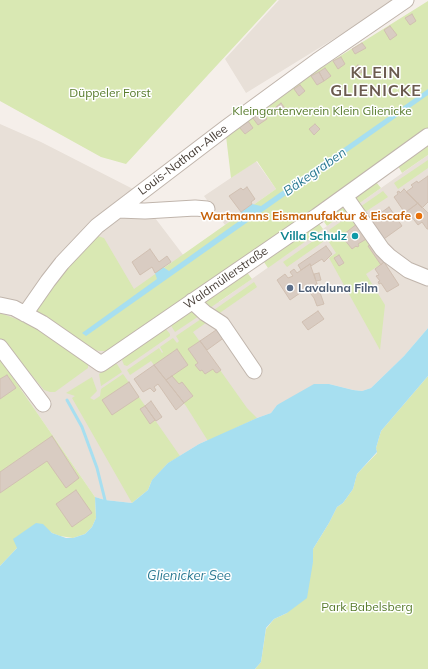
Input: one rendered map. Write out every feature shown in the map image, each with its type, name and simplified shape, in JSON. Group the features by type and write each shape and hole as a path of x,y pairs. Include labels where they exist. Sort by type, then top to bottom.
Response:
{"street":[{"name":"Louis-Nathan-Allee","path":"25,314 48,281 74,250 97,226 317,61 406,0"},
{"name":"Waldmüllerstraße","path":"25,314 42,323 101,364 345,196 428,136"},
{"path":"345,196 385,252 408,270 428,278"},
{"name":"Louis-Nathan-Allee","path":"118,210 145,211 195,208 207,209"},
{"path":"192,302 222,324 254,371"},
{"path":"0,305 14,308 25,314"},
{"path":"0,347 43,404"}],"shaded area":[{"path":"279,0 397,0 246,93 225,59"},
{"path":"0,124 41,142 133,189 219,302 428,155 428,328 404,356 371,388 362,391 329,384 277,405 271,413 199,444 168,463 132,503 105,500 95,497 0,359"},
{"path":"256,161 276,189 225,225 204,196"}],"green space":[{"name":"Düppeler Forst","path":"0,0 277,0 126,164 101,157 0,101"},
{"name":"Kleingartenverein Klein Glienicke","path":"428,1 428,128 121,345 108,351 93,350 50,319 33,310 90,239 98,236 104,238 134,289 276,189 257,161 231,178 226,136 305,78"},
{"path":"428,145 428,155 402,173 397,164"},
{"path":"428,160 428,168 398,189 394,183"},
{"path":"376,182 381,188 357,205 353,199"},
{"path":"383,191 388,197 362,214 360,207"},
{"path":"341,204 349,210 327,226 322,219"},
{"path":"352,214 384,262 366,274 385,305 380,350 329,258 336,253 327,239 287,267 283,262 326,232 329,237 331,236 332,234 329,230"},
{"path":"317,221 323,229 268,268 262,259"},
{"path":"246,271 252,279 207,310 202,301"},
{"path":"254,282 257,287 214,317 211,312"},
{"path":"193,308 202,314 175,332 170,324"},
{"path":"0,313 30,324 88,364 88,368 55,392 44,390 9,348 0,341"},
{"path":"204,317 210,320 193,332 247,408 257,418 208,441 186,406 151,361 130,375 127,370 159,348 162,353 163,352 160,347 173,338 177,343 179,341 176,336"},
{"path":"165,328 170,336 127,366 124,365 122,360 124,357"},
{"path":"0,359 95,497 96,518 92,527 85,534 73,538 60,536 48,530 17,548 0,566"},
{"path":"114,364 117,364 122,372 101,386 99,374"},
{"path":"123,374 180,456 168,463 152,480 148,490 132,503 72,398 75,396 66,393 92,377 97,391 90,398 94,400 100,396 101,389"},
{"name":"Park Babelsberg","path":"428,376 428,669 255,669 261,662 266,629 274,619 287,613 313,562 313,549 337,507 343,503 353,489 357,474 377,453 376,448 381,431"}],"water":[{"name":"Bäkegraben","path":"428,89 428,95 86,336 82,333 157,279 155,273 163,267 169,271 242,219 241,212 252,204 261,206"},
{"name":"Glienicker See","path":"428,328 428,376 381,431 376,448 377,452 357,474 353,489 343,503 337,507 313,549 313,562 307,598 287,613 274,619 266,628 261,662 255,669 0,669 0,566 17,548 13,539 36,523 43,524 52,533 66,538 73,538 85,534 92,527 96,518 95,497 105,500 132,503 148,490 152,480 168,463 199,444 271,413 277,405 314,384 329,384 362,391 371,388 404,356"}],"building":[{"path":"412,14 416,21 410,25 405,18"},
{"path":"390,26 397,35 390,40 384,30"},
{"path":"362,43 366,48 355,54 352,49"},
{"path":"341,57 345,64 338,69 333,61"},
{"path":"358,65 362,72 357,75 353,69"},
{"path":"325,68 331,76 324,81 319,72"},
{"path":"319,72 324,81 317,85 311,76"},
{"path":"300,85 305,91 299,96 294,89"},
{"path":"281,103 287,111 281,116 275,108"},
{"path":"261,110 267,119 258,125 252,117"},
{"path":"248,121 253,128 245,134 239,127"},
{"path":"315,124 320,129 314,135 309,129"},
{"path":"428,176 428,202 422,208 406,192 413,187 411,185 417,181 418,183"},
{"path":"247,187 255,199 251,202 252,204 241,212 229,196 241,188 243,190"},
{"path":"404,189 418,203 405,213 394,197 398,194 397,192 399,191 400,193"},
{"name":"Wartmanns Eismanufaktur & Eiscafe","path":"418,203 428,213 428,229 422,222 418,225 407,211"},
{"path":"389,207 402,226 381,241 367,222 378,215 377,213 381,210 382,212"},
{"name":"Villa Schulz","path":"358,223 368,238 358,244 359,246 352,249 344,239 345,238 343,235"},
{"path":"372,244 384,262 381,265 368,246"},
{"path":"326,246 332,254 324,262 322,259 301,270 298,265"},
{"path":"150,249 159,262 167,256 171,262 155,273 152,267 140,275 132,262"},
{"path":"339,255 344,263 339,266 334,258"},
{"path":"384,262 399,285 387,292 381,283 379,284 378,282 380,281 376,276 379,275 375,269"},
{"path":"310,264 317,284 290,300 277,280 285,274 288,278 293,276 290,272 294,269 297,273"},
{"path":"319,273 321,280 316,281 314,274"},
{"path":"317,284 324,304 317,306 314,298 308,290"},
{"path":"318,311 324,319 308,330 302,322"},
{"path":"219,328 225,337 207,350 200,341"},
{"path":"200,341 221,370 217,373 213,369 205,374 195,365 198,363 188,349"},
{"path":"177,349 188,365 166,380 154,365"},
{"path":"154,365 184,403 176,410 158,384 154,387 156,390 154,392 150,388 143,392 134,379"},
{"path":"7,375 16,388 0,399 0,379"},
{"path":"172,376 179,384 182,382 193,396 184,403 166,380"},
{"path":"129,382 139,397 112,415 102,400"},
{"path":"151,401 162,417 156,421 145,406"},
{"path":"145,406 155,420 150,424 140,409"},
{"path":"52,436 79,478 66,488 47,461 0,493 0,472"},
{"path":"76,490 92,513 72,527 56,504"}],"waterway":[{"name":"Bäkegraben","path":"67,400 82,427 97,468 105,500"}],"place":[{"name":"Wartmanns Eismanufaktur & Eiscafe","path":"419,216"},
{"name":"Villa Schulz","path":"355,236"},
{"name":"Lavaluna Film","path":"290,288"}],"district":[{"name":"KLEIN GLIENICKE","path":"376,82"}]}
